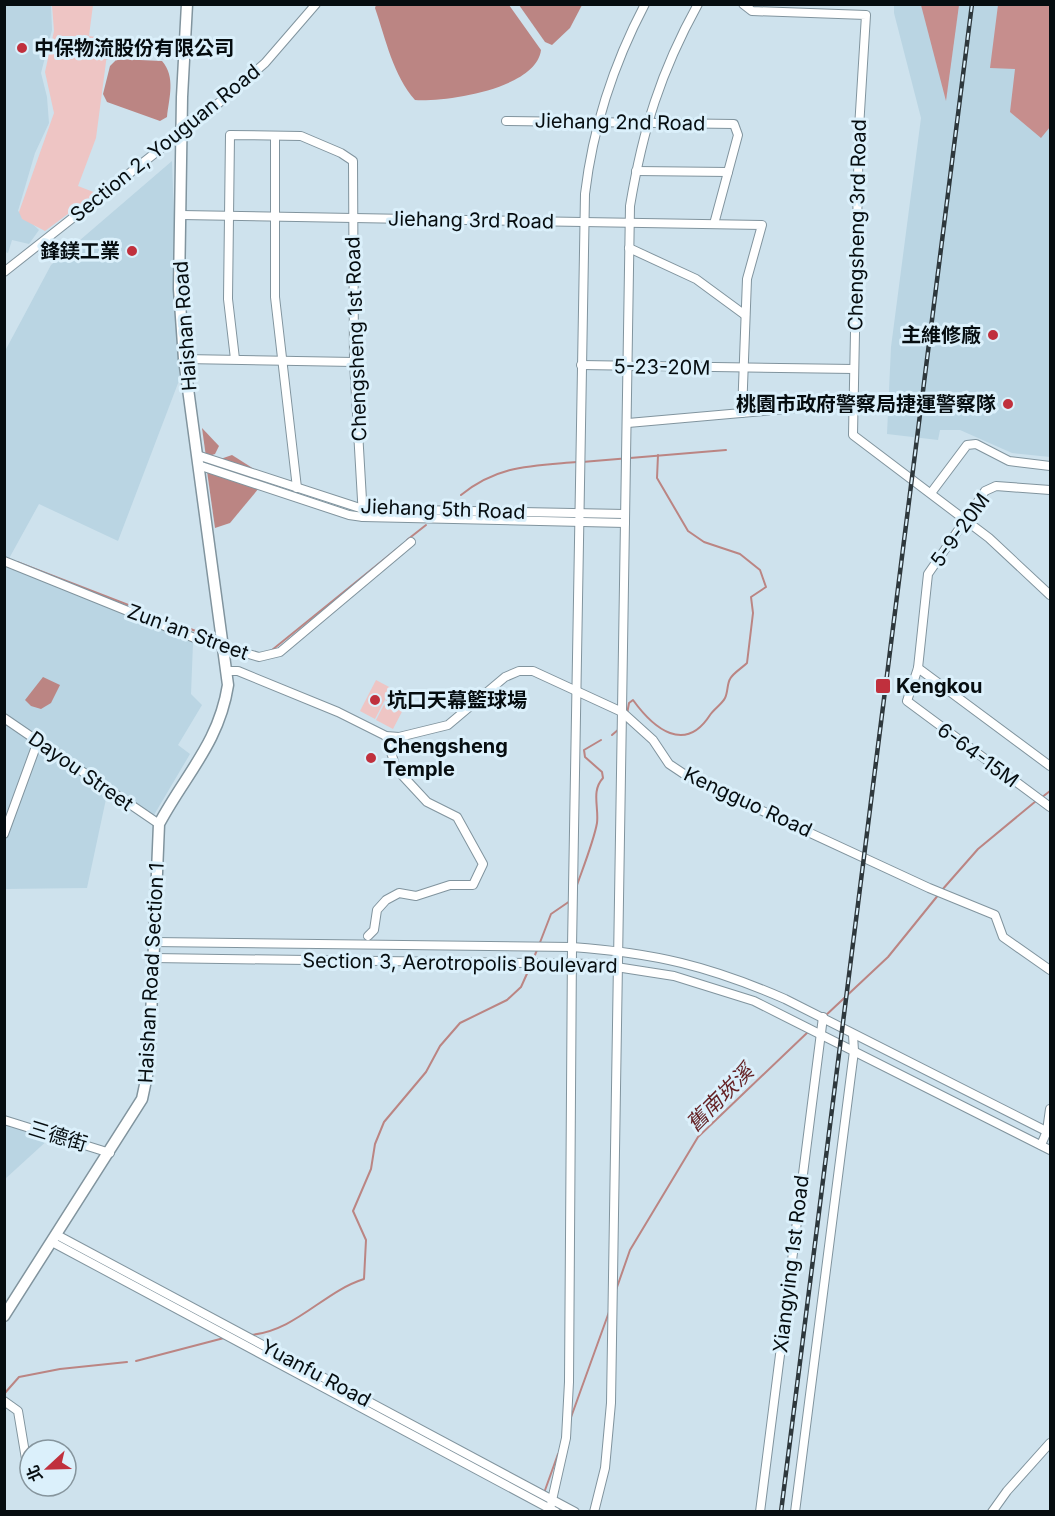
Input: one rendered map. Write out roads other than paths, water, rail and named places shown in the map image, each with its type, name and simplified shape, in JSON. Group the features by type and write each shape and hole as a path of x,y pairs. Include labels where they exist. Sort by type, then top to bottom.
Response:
{"main road":[{"name":"Haishan Road","path":"187,4 181,133 179,289 184,359 223,645"},
{"name":"Haishan Road Section 1","path":"4,1316 110,1153 142,1099 148,1081 159,824 176,793 203,757 219,724 224,707 228,671 223,645"}],"street":[{"name":"Section 2, Youguan Road","path":"4,272 181,133 265,63 316,4"},
{"path":"553,1507 566,1438 568,1413 572,947 584,222 590,156 597,122 626,40 645,4"},
{"path":"594,1512 605,1468 611,1403 630,223 636,171 646,122 666,67 698,4"},
{"name":"Chengsheng 3rd Road","path":"743,4 752,10 866,15 859,128 854,435 931,493"},
{"name":"Jiehang 2nd Road","path":"506,121 734,124 738,135 728,172"},
{"path":"235,359 228,299 230,135 275,136 275,297 297,488"},
{"name":"Chengsheng 1st Road","path":"275,136 301,136 341,153 353,161 354,362 363,513"},
{"path":"636,171 728,172 714,224"},
{"name":"Jiehang 3rd Road","path":"181,215 762,225 747,279 746,315"},
{"path":"630,248 696,279 746,315 742,413"},
{"path":"184,359 354,362"},
{"name":"5-23-20M","path":"581,365 854,369"},
{"path":"628,423 853,403"},
{"path":"1050,466 1009,461 976,444 967,446 931,493 966,520 1050,595"},
{"name":"Jiehang 5th Road","path":"198,460 297,488 363,513"},
{"name":"Jiehang 5th Road","path":"198,460 349,514 625,519"},
{"name":"5-9-20M","path":"907,701 918,668 928,574 985,491 996,486 1050,490"},
{"name":"Zun'an Street","path":"4,561 197,639 259,657 280,652 411,542"},
{"path":"918,668 1050,766"},
{"path":"228,671 238,671 338,712 386,736 395,765 401,774 427,802 457,817 483,864 473,885 450,885 416,896 399,893 386,900 377,910 374,930 368,936"},
{"name":"Kengguo Road","path":"386,736 399,737 448,725 498,682 519,671 533,671 622,712 653,740 669,764 687,776 929,888 995,915 1003,937 1050,970"},
{"name":"6-64-15M","path":"907,701 1050,807"},
{"name":"Dayou Street","path":"4,718 159,824"},
{"path":"4,834 38,741"},
{"name":"Section 3, Aerotropolis Boulevard","path":"153,942 572,947 618,950 678,961 717,972 823,1017 854,1035 1049,1132"},
{"name":"Section 3, Aerotropolis Boulevard","path":"153,958 573,964 618,966 674,976 754,1002 1050,1150"},
{"name":"Xiangying 1st Road","path":"760,1512 823,1017"},
{"name":"Xiangying 1st Road","path":"795,1512 854,1051 854,1035"},
{"path":"1041,1145 1049,1132 1050,1109"},
{"name":"三德街","path":"4,1120 110,1153"},
{"name":"Yuanfu Road","path":"55,1238 553,1507 575,1512"},
{"path":"4,1401 18,1411 22,1438"},
{"path":"992,1512 1007,1491 1050,1443"}],"waterway":[{"path":"582,462 726,450"},
{"path":"627,714 629,703 633,700 650,720 670,733 680,735 690,733 700,727 724,700 731,677 747,663 753,613 751,597 766,587 760,570 740,554 704,542 688,531 657,478 658,455"},
{"path":"461,495 475,485 502,472 530,466 577,462"},
{"path":"407,540 426,525"},
{"path":"272,650 403,544"},
{"path":"17,562 219,640"},
{"path":"612,735 619,729"},
{"path":"577,885 596,830 596,794 603,778 602,772 585,757 584,750 601,740"},
{"name":"舊南崁溪","path":"1041,798 1050,791"},
{"name":"舊南崁溪","path":"942,890 978,849 1036,801"},
{"name":"舊南崁溪","path":"824,1017 888,957 939,894"},
{"path":"539,945 551,914 570,901"},
{"path":"532,962 537,950"},
{"path":"251,1335 282,1326 349,1285 364,1279 366,1240 353,1211 371,1169 375,1144 384,1122 426,1072 440,1046 460,1023 507,1000 521,987 530,967"},
{"name":"舊南崁溪","path":"616,1290 630,1250 698,1137 809,1031"},
{"name":"舊南崁溪","path":"570,1420 609,1312"},
{"path":"136,1361 224,1338"},
{"path":"4,1394 19,1377 60,1369 127,1362"},
{"name":"舊南崁溪","path":"544,1493 558,1454"}],"railway":[{"path":"781,1512 972,4"}],"place":[{"name":"中保物流股份有限公司","path":"22,48"},
{"name":"鋒鎂工業","path":"132,251"},
{"name":"主維修廠","path":"993,335"},
{"name":"桃園市政府警察局捷運警察隊","path":"1008,404"},
{"name":"Kengkou","path":"883,686"},
{"name":"坑口天幕籃球場","path":"375,700"},
{"name":"Chengsheng Temple","path":"371,758"}]}
